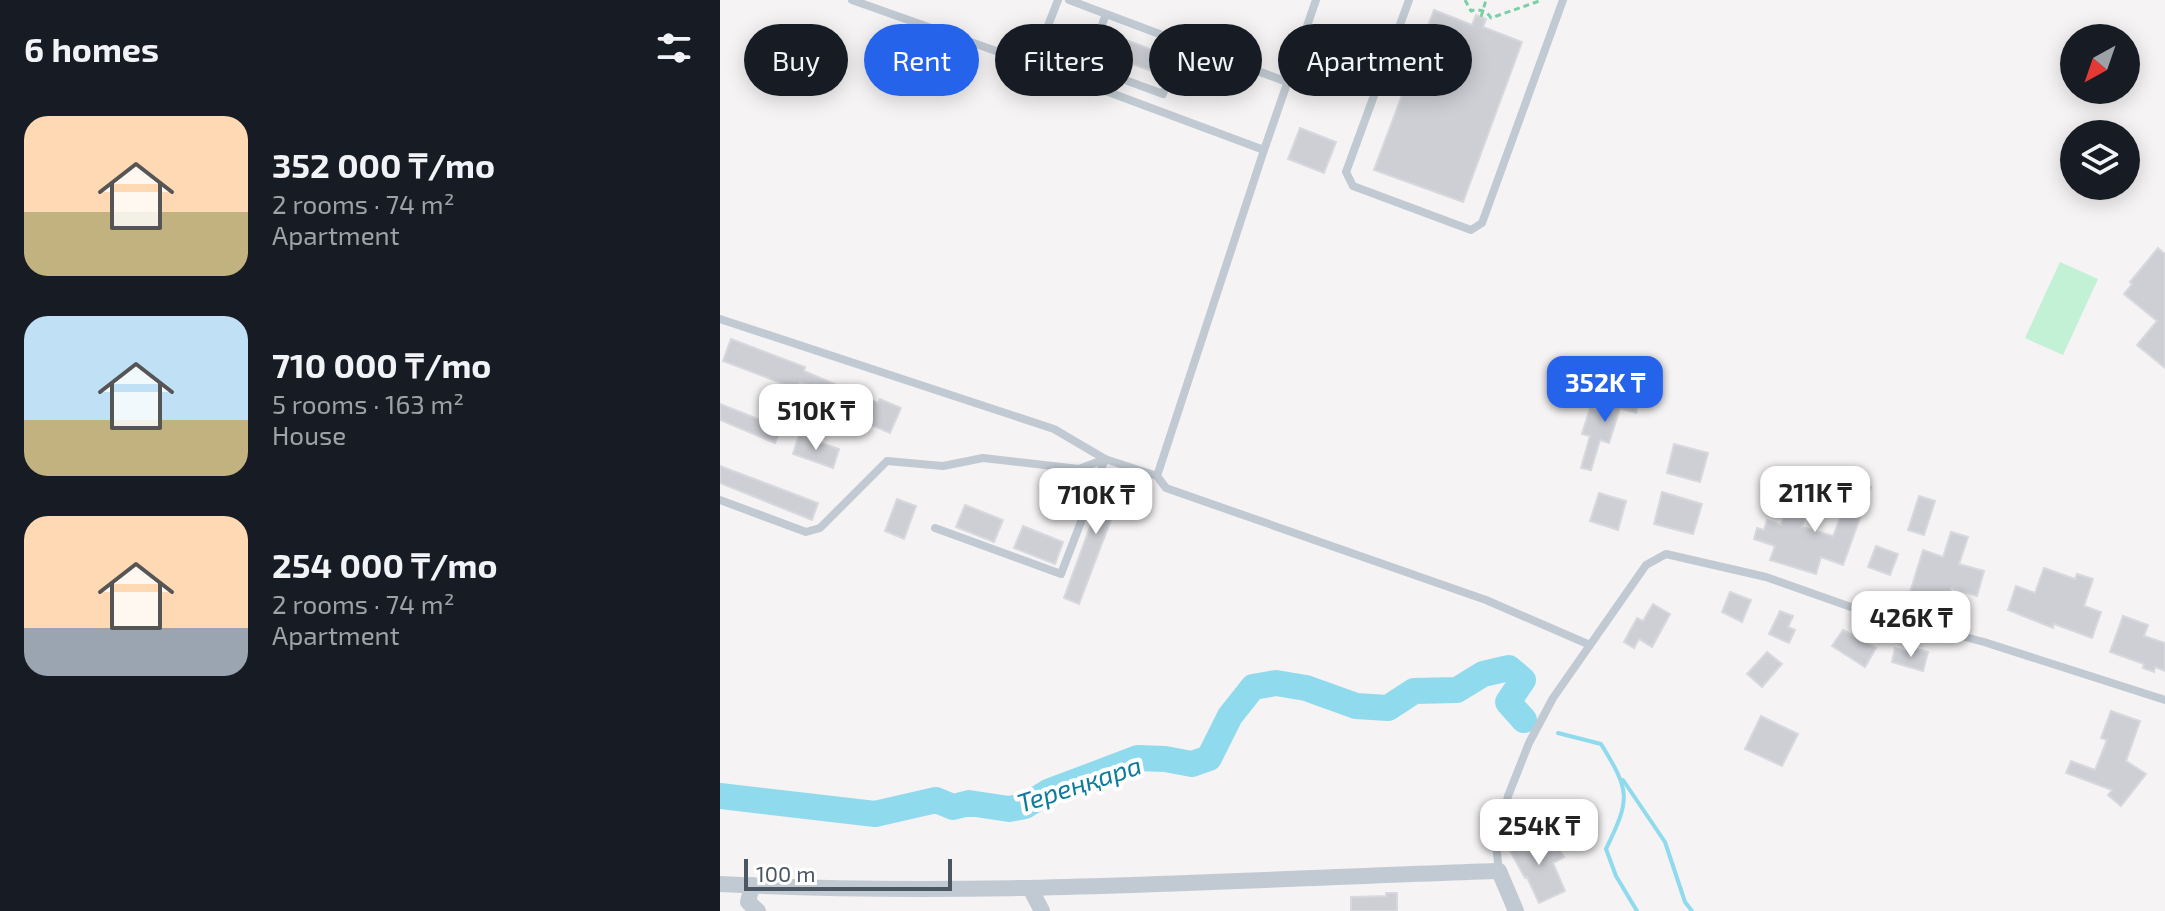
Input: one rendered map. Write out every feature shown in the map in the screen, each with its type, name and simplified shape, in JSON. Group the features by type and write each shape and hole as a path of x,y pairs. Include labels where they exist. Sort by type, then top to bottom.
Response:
{"street":[{"path":"720,884 822,889 936,887 1031,890 1499,871 1516,911"},
{"path":"752,885 748,902 758,911"},
{"path":"1031,890 1042,911"}],"lane":[{"path":"852,0 995,51"},
{"path":"1049,24 1058,0"},
{"path":"1069,0 1149,30"},
{"path":"1308,24 1316,0"},
{"path":"1409,0 1346,172 1353,186 1471,230 1482,223 1563,0"},
{"path":"1106,14 1087,66 1149,89"},
{"path":"1119,96 1264,150"},
{"path":"1157,476 1282,96"},
{"path":"720,319 1054,429 1105,459 1157,476 1166,488 1486,600 1590,645"},
{"path":"720,500 806,532 820,528 887,461 943,466 983,458 1079,469 1105,459"},
{"path":"935,528 1061,574 1105,459"},
{"path":"1499,871 1496,845 1508,796 1529,743 1553,698 1646,565 1666,554 1766,577 1851,607 1984,642 2165,700"}],"path":[{"path":"1465,0 1471,11 1482,11 1491,18 1542,0"},
{"path":"1481,17 1486,0"}],"green space":[{"path":"2060,262 2098,279 2063,355 2025,338"}],"building":[{"path":"1434,10 1469,24 1429,24"},
{"path":"1476,15 1486,19 1483,27 1522,42 1463,202 1374,170 1402,96 1472,96 1472,25"},
{"path":"1133,43 1149,49 1149,70 1133,64"},
{"path":"1300,128 1336,142 1324,173 1288,159"},
{"path":"2158,248 2165,254 2165,368 2137,345 2157,321 2124,294"},
{"path":"731,339 805,367 804,371 878,403 880,399 901,408 890,433 869,424 871,420 813,395 815,388 800,382 797,389 723,361"},
{"path":"1613,391 1640,399 1636,413 1620,408 1609,443 1600,440 1591,470 1581,468 1590,436 1582,434 1590,408 1606,413"},
{"path":"720,404 781,428 775,443 720,420"},
{"path":"799,435 839,449 833,468 793,454"},
{"path":"1674,444 1708,453 1700,482 1667,473"},
{"path":"720,466 818,503 812,520 720,483"},
{"path":"1111,470 1127,477 1079,604 1064,598"},
{"path":"1850,479 1871,487 1843,565 1821,557 1816,574 1770,560 1775,546 1754,539 1757,528 1764,530 1767,520 1781,525 1787,507 1806,514 1802,527 1833,536 1843,511 1838,510"},
{"path":"1662,492 1702,504 1693,534 1654,524"},
{"path":"1599,493 1626,501 1618,530 1590,521"},
{"path":"1919,496 1935,501 1924,535 1908,530"},
{"path":"897,499 916,506 904,539 885,531"},
{"path":"965,505 1003,520 994,542 956,527"},
{"path":"1023,526 1063,542 1055,564 1014,548"},
{"path":"1951,532 1968,537 1959,564 1984,571 1977,596 1951,588 1944,610 1908,599 1923,550 1943,557"},
{"path":"1876,546 1898,554 1890,575 1868,567"},
{"path":"2044,568 2075,579 2077,574 2093,579 2084,606 2101,612 2092,638 2054,624 2053,628 2008,610 2016,586 2035,593"},
{"path":"1730,592 1751,600 1742,622 1722,612"},
{"path":"1653,604 1670,614 1652,647 1639,639 1634,648 1624,642 1637,618 1643,621"},
{"path":"1780,611 1793,616 1788,627 1795,630 1789,643 1769,634"},
{"path":"2123,616 2148,625 2144,636 2165,643 2165,671 2155,667 2154,672 2143,668 2144,664 2110,652"},
{"path":"1843,630 1876,648 1865,667 1832,646"},
{"path":"1895,648 1912,653 1913,648 1928,652 1923,671 1892,662"},
{"path":"1767,652 1782,664 1762,687 1747,674"},
{"path":"2111,711 2140,721 2126,761 2146,774 2121,806 2108,795 2112,790 2066,773 2071,761 2095,770 2107,740 2101,738"},
{"path":"1761,716 1798,734 1782,766 1745,749"},
{"path":"1529,836 1536,850 1554,840 1564,857 1553,863 1565,891 1539,903 1508,847"},
{"path":"1386,893 1397,893 1397,911 1351,911 1351,897 1386,896"}],"waterway":[{"name":"Тереңқара","path":"720,796 875,814 936,800 953,807 969,803 1009,809 1025,806 1048,792 1138,758 1192,764 1209,758 1230,716 1253,687 1276,683 1306,688 1356,706 1388,708 1414,691 1457,690 1483,674 1509,668 1523,680 1508,702 1524,720"},
{"name":"Тереңқара","path":"1558,733 1601,744 1618,773 1624,795 1623,806 1606,849 1616,876 1637,911"},
{"path":"1623,780 1665,842 1685,902 1692,911"}]}
